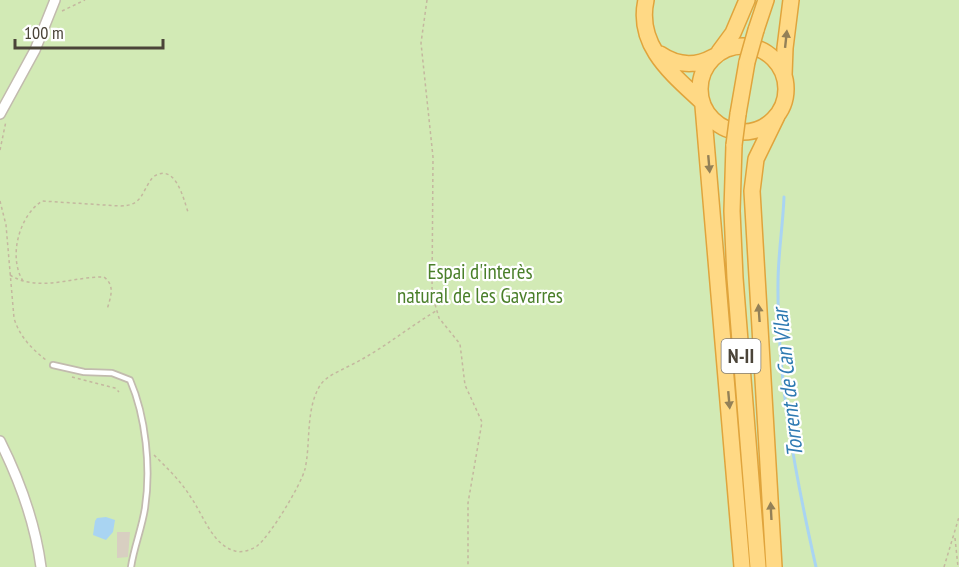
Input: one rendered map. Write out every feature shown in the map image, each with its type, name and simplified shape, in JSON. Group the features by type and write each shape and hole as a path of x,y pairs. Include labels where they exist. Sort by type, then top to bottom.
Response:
{"highway":[{"path":"646,0 644,27 654,51 716,123 737,132 759,129 777,116"},
{"path":"742,567 702,104 699,92 700,78 706,65 733,33 747,0"},
{"name":"N-II","path":"758,567 735,278 732,211 734,146 738,114 747,62 766,0"},
{"path":"774,567 752,191 756,159 785,100 784,48 791,0"},
{"path":"654,51 684,64 700,63 740,46 755,47 774,58 784,78"}],"street":[{"path":"3,116 56,0"},
{"path":"0,441 24,495 41,567"}],"lane":[{"path":"53,364 84,372 112,373 130,380 139,401 146,447 145,506 131,567"}],"path":[{"path":"50,15 70,9 86,0"},
{"path":"427,0 421,43 433,157 432,294 439,318 460,344 465,385 482,422 468,503 468,567"},
{"path":"0,150 3,116"},
{"path":"23,281 17,265 17,242 25,223 41,201 131,205 144,194 153,177 162,173 170,175 177,182 188,212"},
{"path":"0,201 6,225 12,305 18,330 39,354 53,364"},
{"path":"10,275 23,281 57,282 104,278 110,283 112,289 107,310"},
{"path":"146,447 174,474 191,496 215,537 236,551 248,551 266,537 302,480 306,466 313,405 323,382 329,376 385,346 436,310"},
{"path":"944,567 959,518"},
{"path":"954,535 958,567"}],"green space":[{"name":"Espai d'interès natural de les Gavarres","path":"0,0 959,0 959,567 0,567"}],"water":[{"path":"106,517 115,520 113,532 106,540 93,535 97,518"}],"building":[{"path":"117,532 130,532 128,557 117,558"}],"waterway":[{"name":"Torrent de Can Vilar","path":"784,197 778,272 778,319 784,391 794,462 816,567"}]}
